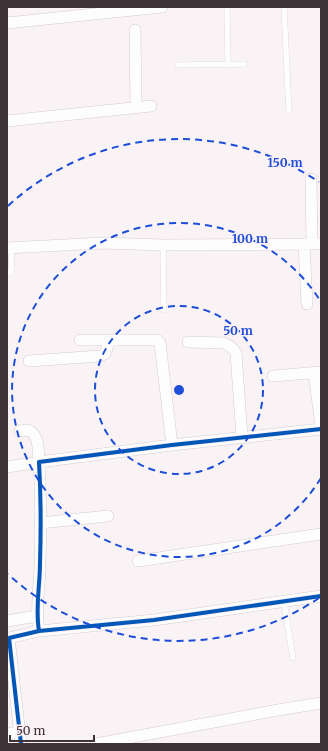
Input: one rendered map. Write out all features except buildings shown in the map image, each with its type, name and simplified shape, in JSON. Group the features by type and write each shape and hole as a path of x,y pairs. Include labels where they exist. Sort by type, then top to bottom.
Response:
{"street":[{"path":"7,23 162,7"},
{"path":"134,30 136,107"},
{"path":"7,121 152,106"},
{"path":"308,304 312,244 311,179"},
{"path":"9,248 103,243 163,245 312,244"},
{"path":"80,340 157,340 160,343 172,445"},
{"path":"29,361 100,356 105,354 110,340"},
{"path":"188,342 224,343 229,345 236,353 242,438"},
{"path":"7,467 172,445 321,428 318,373 273,376"},
{"path":"20,431 28,430 34,433 37,441 39,462 41,503 37,616 39,631"},
{"path":"40,523 108,516"},
{"path":"138,561 321,534"},
{"path":"21,744 8,639 39,631 154,620 321,596"},
{"path":"7,621 37,616"},
{"path":"96,744 321,703"},
{"path":"7,734 20,732"}],"lane":[{"path":"227,7 228,65"},
{"path":"284,7 289,111"},
{"path":"178,65 245,64"},
{"path":"163,245 164,310"},
{"path":"7,274 12,270 9,248"},
{"path":"284,602 293,658"}],"cycle path":[{"path":"39,631 38,605 41,526 39,462 172,445 321,429"},
{"path":"21,744 9,638 39,631 154,620 321,596"}]}
